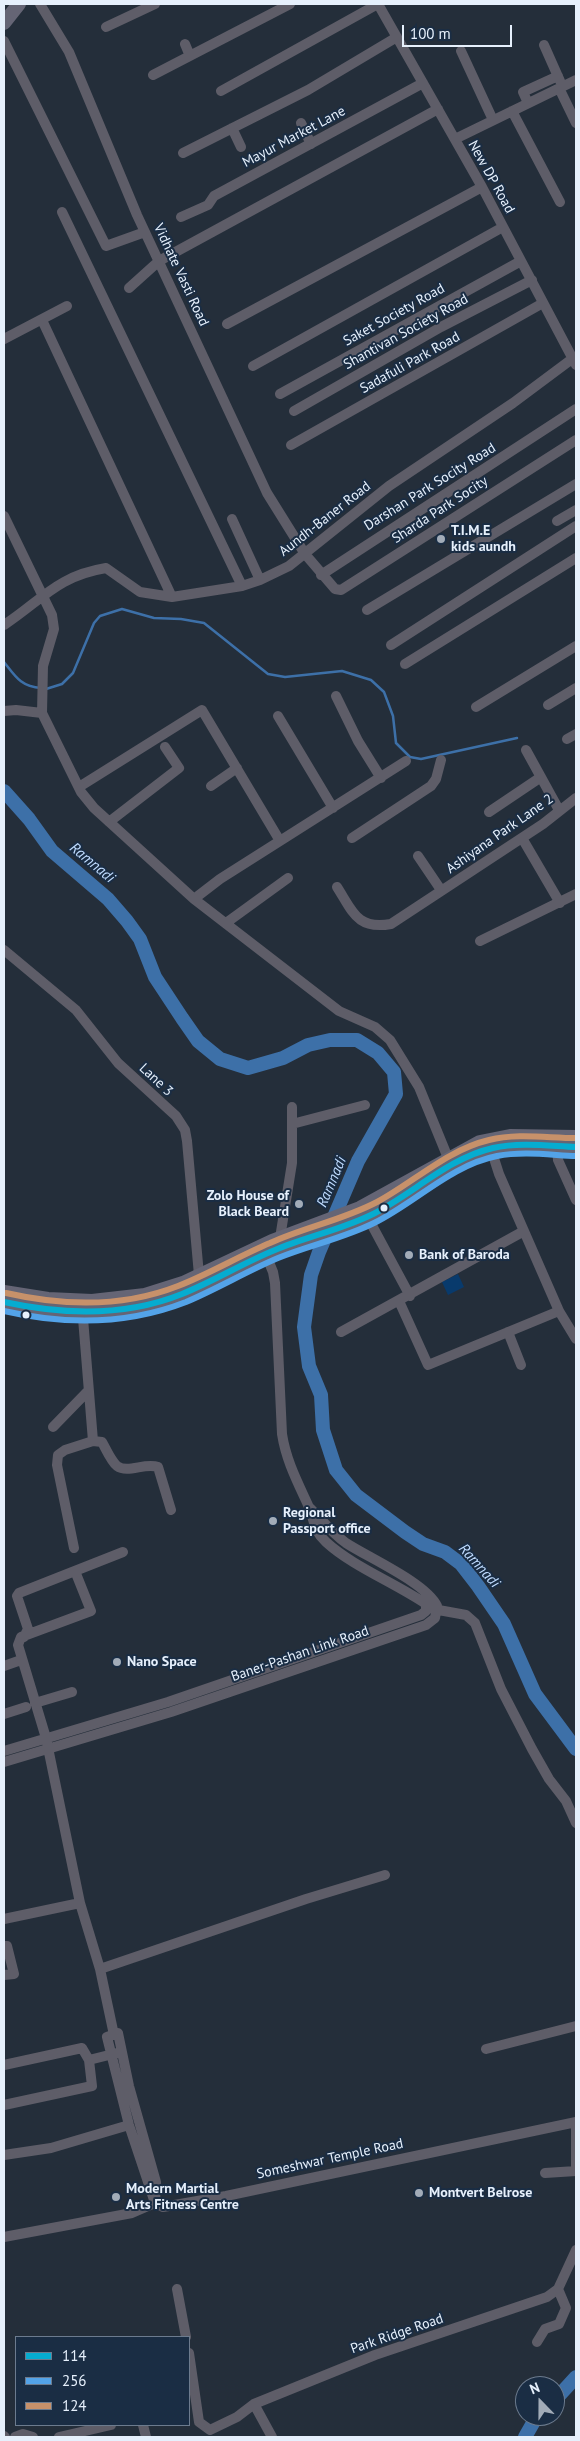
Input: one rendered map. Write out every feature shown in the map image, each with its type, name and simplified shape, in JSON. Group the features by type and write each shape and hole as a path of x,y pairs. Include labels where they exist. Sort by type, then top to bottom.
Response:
{"main road":[{"path":"4,23 19,4"},
{"path":"4,1302 40,1308 82,1306 132,1308 167,1300 314,1232 363,1214 470,1156 491,1149 576,1137"},
{"path":"363,1214 448,1158 480,1142 496,1138 538,1141 557,1147 576,1147"},
{"path":"4,1292 82,1306 145,1296 199,1275 280,1238 314,1232"}],"street":[{"name":"Vidhate Vasti Road","path":"40,4 69,52 145,232 267,493 305,554"},
{"path":"106,27 155,4"},
{"path":"153,75 290,4"},
{"path":"221,91 378,4"},
{"name":"New DP Road","path":"378,4 482,187 574,362"},
{"path":"183,153 308,90 397,37"},
{"path":"4,41 106,246 145,232"},
{"path":"185,44 190,56"},
{"path":"544,46 576,123"},
{"path":"461,51 493,120"},
{"path":"528,103 523,92 558,76"},
{"path":"455,139 576,80"},
{"name":"Mayur Market Lane","path":"180,217 208,205 214,196 423,83"},
{"path":"129,288 159,262 438,109"},
{"path":"512,111 560,202"},
{"path":"301,123 311,144"},
{"path":"232,128 241,147"},
{"path":"227,324 482,187"},
{"path":"62,212 242,586"},
{"path":"253,366 503,227"},
{"name":"Saket Society Road","path":"280,394 521,261"},
{"name":"Shantivan Society Road","path":"294,411 441,327 532,280"},
{"name":"Sadafuli Park Road","path":"291,445 543,303"},
{"path":"4,339 67,306"},
{"path":"42,320 172,597"},
{"name":"Aundh-Baner Road","path":"5,622 42,594 88,571 106,568 140,592 172,597 242,586 260,580 289,566 389,486 574,362"},
{"name":"Darshan Park Socity Road","path":"321,575 374,538 576,409"},
{"name":"Sharda Park Socity","path":"321,575 335,589 341,590 576,440"},
{"path":"367,610 576,484"},
{"path":"557,521 576,510"},
{"path":"4,516 52,615 54,629 42,666 41,710 79,787 94,808 194,900 340,1011 375,1027 390,1040 419,1087 448,1158"},
{"path":"232,519 260,580"},
{"path":"391,645 576,526"},
{"path":"305,554 321,575"},
{"path":"404,664 576,558"},
{"path":"476,707 576,646"},
{"path":"548,705 576,688"},
{"path":"336,696 358,741 381,778"},
{"path":"4,711 41,710"},
{"path":"79,787 202,710 280,841"},
{"path":"278,716 333,808"},
{"path":"567,739 576,734"},
{"path":"109,822 179,768 165,747"},
{"path":"526,750 559,810"},
{"path":"352,838 431,786 436,779 441,760"},
{"path":"194,900 220,879 406,761"},
{"path":"211,786 237,768"},
{"path":"488,812 541,777"},
{"name":"Ashiyana Park Lane 2","path":"337,887 356,919 377,926 391,924 522,838 576,798"},
{"path":"522,838 560,903"},
{"path":"418,856 440,891"},
{"path":"226,923 288,878"},
{"path":"480,941 576,894"},
{"name":"Lane 3","path":"4,950 67,1001 118,1063 181,1123 187,1140 199,1275"},
{"path":"292,1124 365,1105"},
{"path":"280,1238 292,1163 292,1107"},
{"path":"557,1147 558,1160 576,1200"},
{"path":"491,1149 499,1174 559,1311 576,1339"},
{"path":"363,1214 410,1296"},
{"path":"341,1332 410,1296 524,1231"},
{"path":"266,1255 275,1283 282,1434 285,1452 309,1508 314,1527 326,1542 428,1607 438,1611 466,1615 475,1623 501,1690 549,1779 566,1801 576,1823"},
{"path":"400,1301 428,1365 559,1311"},
{"path":"82,1306 93,1441"},
{"path":"508,1332 521,1365"},
{"path":"53,1428 88,1391"},
{"path":"74,1548 58,1460 58,1455 65,1450 93,1441 102,1442 117,1466 124,1469 144,1465 158,1467 171,1510"},
{"path":"309,1508 333,1534 428,1592 434,1599 438,1611"},
{"path":"24,1636 28,1630 18,1595 123,1552"},
{"path":"75,1571 91,1611 24,1636 18,1640 30,1705 46,1738 80,1903 100,1969 114,2034"},
{"name":"Baner-Pashan Link Road","path":"4,1749 168,1702 421,1615 428,1607"},
{"name":"Baner-Pashan Link Road","path":"4,1762 171,1712 426,1625 435,1618 438,1611"},
{"path":"4,1666 21,1660"},
{"path":"4,1714 72,1692"},
{"path":"100,1969 385,1874"},
{"path":"4,1919 80,1903"},
{"path":"4,1946 7,1946 14,1974 4,1976"},
{"path":"486,2049 576,2026"},
{"path":"118,2033 129,2086 156,2182 155,2203 129,2125 107,2037 118,2033"},
{"path":"4,2065 82,2048 89,2060 92,2086 4,2105"},
{"path":"89,2060 122,2051"},
{"path":"545,2173 576,2171 576,2122"},
{"name":"Someshwar Temple Road","path":"4,2237 132,2213 155,2203 163,2207 226,2196 576,2122"},
{"path":"4,2155 51,2148 129,2125"},
{"path":"537,2342 545,2329 559,2324 566,2308 558,2289 576,2250"},
{"path":"178,2289 186,2336"},
{"name":"Park Ridge Road","path":"208,2434 254,2404 375,2355 547,2297 558,2289"},
{"path":"190,2369 192,2400 199,2422 208,2434"},
{"path":"254,2404 272,2437"},
{"path":"59,2437 107,2426"},
{"path":"15,2437 23,2434 33,2437"}],"shaded area":[{"path":"458,1274 464,1287 448,1295 442,1282"}],"waterway":[{"path":"46,689 62,684 73,673 94,623 100,616 122,609 154,618 181,619 204,623 268,674 285,677 342,671 371,680 384,692 393,716 396,743 410,757 421,759 517,738"},
{"path":"4,662 23,683 41,688"},
{"name":"Ramnadi","path":"4,791 29,819 52,851 108,899 127,921 140,939 155,977 182,1018 198,1041 220,1059 248,1068 283,1058 308,1045 330,1040 357,1040 378,1053 394,1072 396,1094 358,1161 311,1275 304,1327 309,1366 321,1395 323,1430 336,1470 356,1495 423,1544 445,1552 461,1564 504,1624 535,1694 576,1749"},
{"name":"Ramnadi","path":"565,2389 576,2377"},
{"name":"Ramnadi","path":"525,2437 531,2426"}],"transit line":[{"name":"124","path":"6,1293 49,1300 92,1303 136,1298 157,1293 190,1281 283,1237 337,1219 377,1202 445,1159 474,1145 489,1140 510,1137 576,1138"},
{"name":"114","path":"4,1302 49,1309 94,1312 139,1307 182,1294 275,1250 371,1215 401,1198 445,1168 477,1153 493,1148 514,1145 576,1147"},
{"name":"256","path":"4,1311 50,1319 96,1320 119,1319 164,1310 198,1297 278,1258 351,1233 374,1223 464,1167 480,1161 497,1156 517,1154 576,1156"}],"place":[{"name":"T.I.M.E kids aundh","path":"441,539"},
{"name":"Zolo House of Black Beard","path":"299,1204"},
{"name":"Bank of Baroda","path":"409,1255"},
{"name":"Regional Passport office","path":"273,1521"},
{"name":"Nano Space","path":"117,1662"},
{"name":"Montvert Belrose","path":"419,2193"},
{"name":"Modern Martial Arts Fitness Centre","path":"116,2197"}]}
